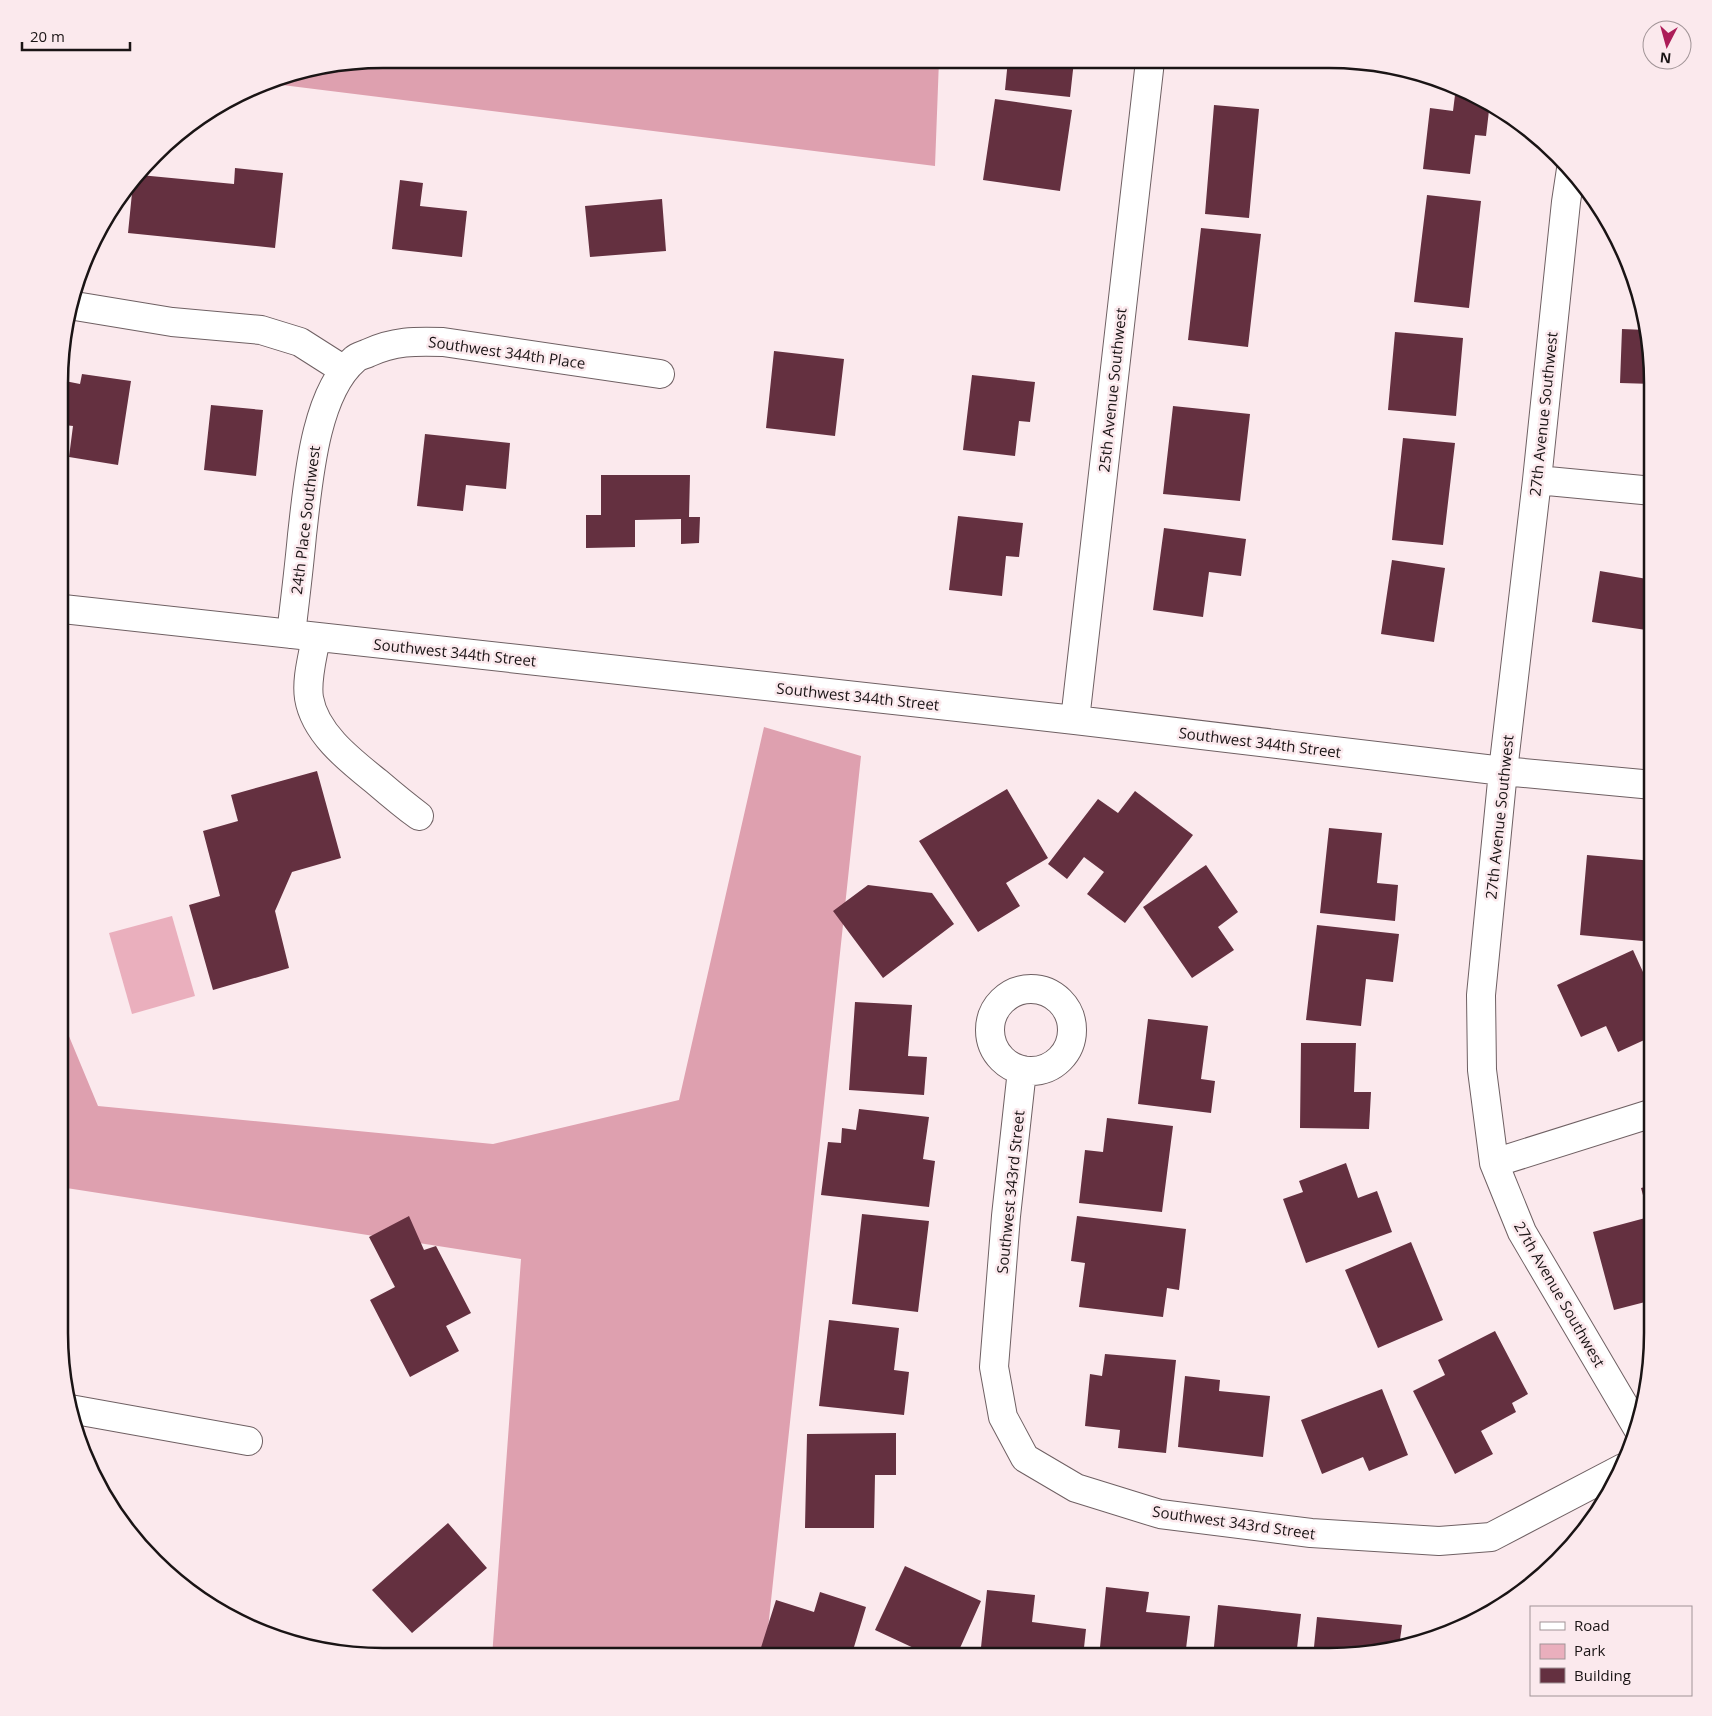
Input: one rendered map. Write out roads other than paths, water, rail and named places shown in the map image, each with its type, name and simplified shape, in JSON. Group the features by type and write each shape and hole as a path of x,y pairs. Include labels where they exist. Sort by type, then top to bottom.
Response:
{"street":[{"name":"25th Avenue Southwest","path":"1075,720 1149,68"},
{"name":"27th Avenue Southwest","path":"1569,179 1503,771 1481,995 1482,1070 1494,1163 1522,1232 1633,1420"},
{"path":"77,306 172,322 261,330 300,342 350,364"},
{"name":"Southwest 344th Place","path":"350,364 379,348 415,340 443,342 660,374"},
{"name":"24th Place Southwest","path":"350,364 330,396 318,428 310,465 303,636 309,699 320,725 338,747 394,797 419,816"},
{"path":"1537,480 1644,490"},
{"name":"Southwest 344th Street","path":"68,610 1075,720 1503,771 1644,784"},
{"name":"Southwest 343rd Street","path":"1022,1070 1006,1216 994,1367 1003,1417 1024,1458 1076,1488 1160,1514 1311,1533 1439,1541 1491,1537 1611,1474"},
{"path":"1494,1163 1644,1116"},
{"path":"77,1410 248,1441"}]}
